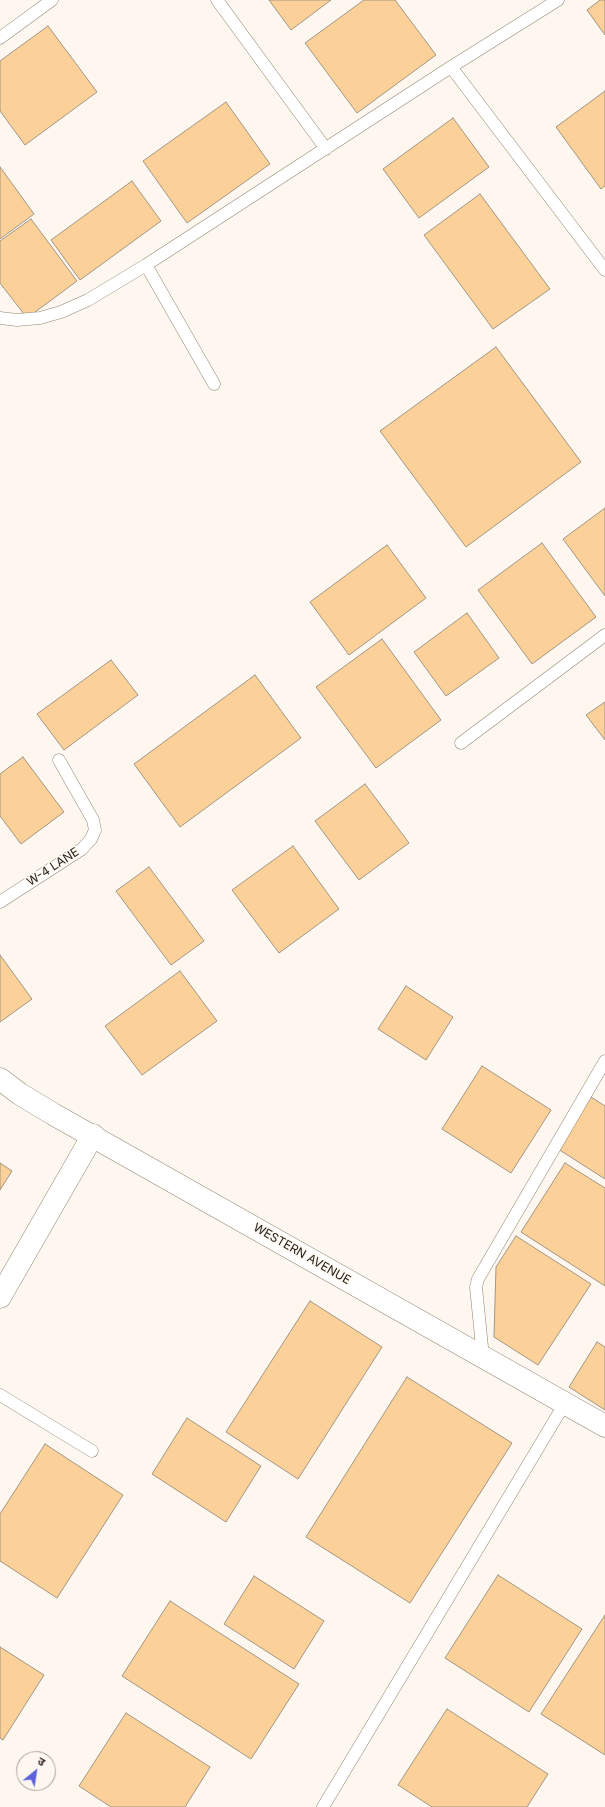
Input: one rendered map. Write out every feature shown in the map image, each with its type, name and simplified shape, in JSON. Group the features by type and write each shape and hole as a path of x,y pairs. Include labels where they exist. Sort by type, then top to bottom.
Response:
{"street":[{"name":"WESTERN AVENUE","path":"0,1079 20,1094 605,1426"},
{"path":"0,1297 93,1135"}],"lane":[{"path":"0,38 52,0"},
{"path":"217,0 326,149"},
{"path":"0,318 17,320 40,318 61,312 88,300 146,266 451,67 558,0"},
{"path":"451,67 605,270"},
{"path":"146,266 214,384"},
{"path":"461,743 605,634"},
{"name":"W-4 LANE","path":"0,902 82,849 91,840 95,830 93,820 59,760"},
{"path":"483,1356 476,1287 478,1279 605,1061"},
{"path":"0,1395 92,1450"},
{"path":"323,1807 565,1403"}],"building":[{"path":"269,0 331,0 291,30"},
{"path":"364,0 395,0 436,55 357,113 305,43"},
{"path":"600,0 605,0 605,35 587,10"},
{"path":"48,26 97,92 25,145 0,111 0,61"},
{"path":"605,91 605,186 601,189 556,127"},
{"path":"226,102 270,164 187,223 143,161"},
{"path":"453,118 489,167 419,218 383,169"},
{"path":"0,167 34,214 0,239"},
{"path":"132,181 161,221 80,280 51,240"},
{"path":"480,194 550,289 493,329 424,235"},
{"path":"31,219 77,281 27,318 0,283 0,241"},
{"path":"496,347 581,462 466,547 380,431"},
{"path":"605,508 605,596 563,539"},
{"path":"542,543 596,617 532,664 478,590"},
{"path":"387,545 426,598 349,655 310,602"},
{"path":"467,613 499,658 446,696 414,652"},
{"path":"382,639 441,720 376,768 316,687"},
{"path":"111,660 138,695 64,750 37,714"},
{"path":"255,675 301,738 180,827 134,764"},
{"path":"605,702 605,740 586,715"},
{"path":"23,757 64,812 21,844 0,816 0,774"},
{"path":"365,784 409,843 359,880 315,821"},
{"path":"293,846 339,909 279,953 232,890"},
{"path":"149,867 204,941 171,965 116,891"},
{"path":"0,955 32,999 0,1022"},
{"path":"180,971 217,1021 142,1075 105,1026"},
{"path":"406,986 453,1017 426,1060 378,1029"},
{"path":"482,1066 551,1110 511,1173 442,1129"},
{"path":"591,1097 605,1106 605,1179 558,1149"},
{"path":"0,1163 12,1171 0,1190"},
{"path":"565,1163 605,1188 605,1286 521,1232"},
{"path":"516,1236 591,1284 538,1365 494,1337 496,1267"},
{"path":"310,1301 382,1347 298,1479 226,1432"},
{"path":"597,1342 605,1347 605,1410 569,1387"},
{"path":"407,1377 512,1443 410,1603 306,1537"},
{"path":"187,1418 261,1466 226,1522 152,1474"},
{"path":"45,1444 123,1495 57,1598 0,1561 0,1514"},
{"path":"498,1575 582,1629 529,1712 445,1658"},
{"path":"254,1576 324,1621 294,1669 224,1624"},
{"path":"170,1601 299,1684 251,1759 122,1676"},
{"path":"605,1615 605,1755 541,1714"},
{"path":"0,1647 44,1675 3,1740 0,1738"},
{"path":"447,1709 548,1774 527,1807 432,1807 398,1785"},
{"path":"126,1713 210,1767 185,1807 111,1807 79,1786"}]}
